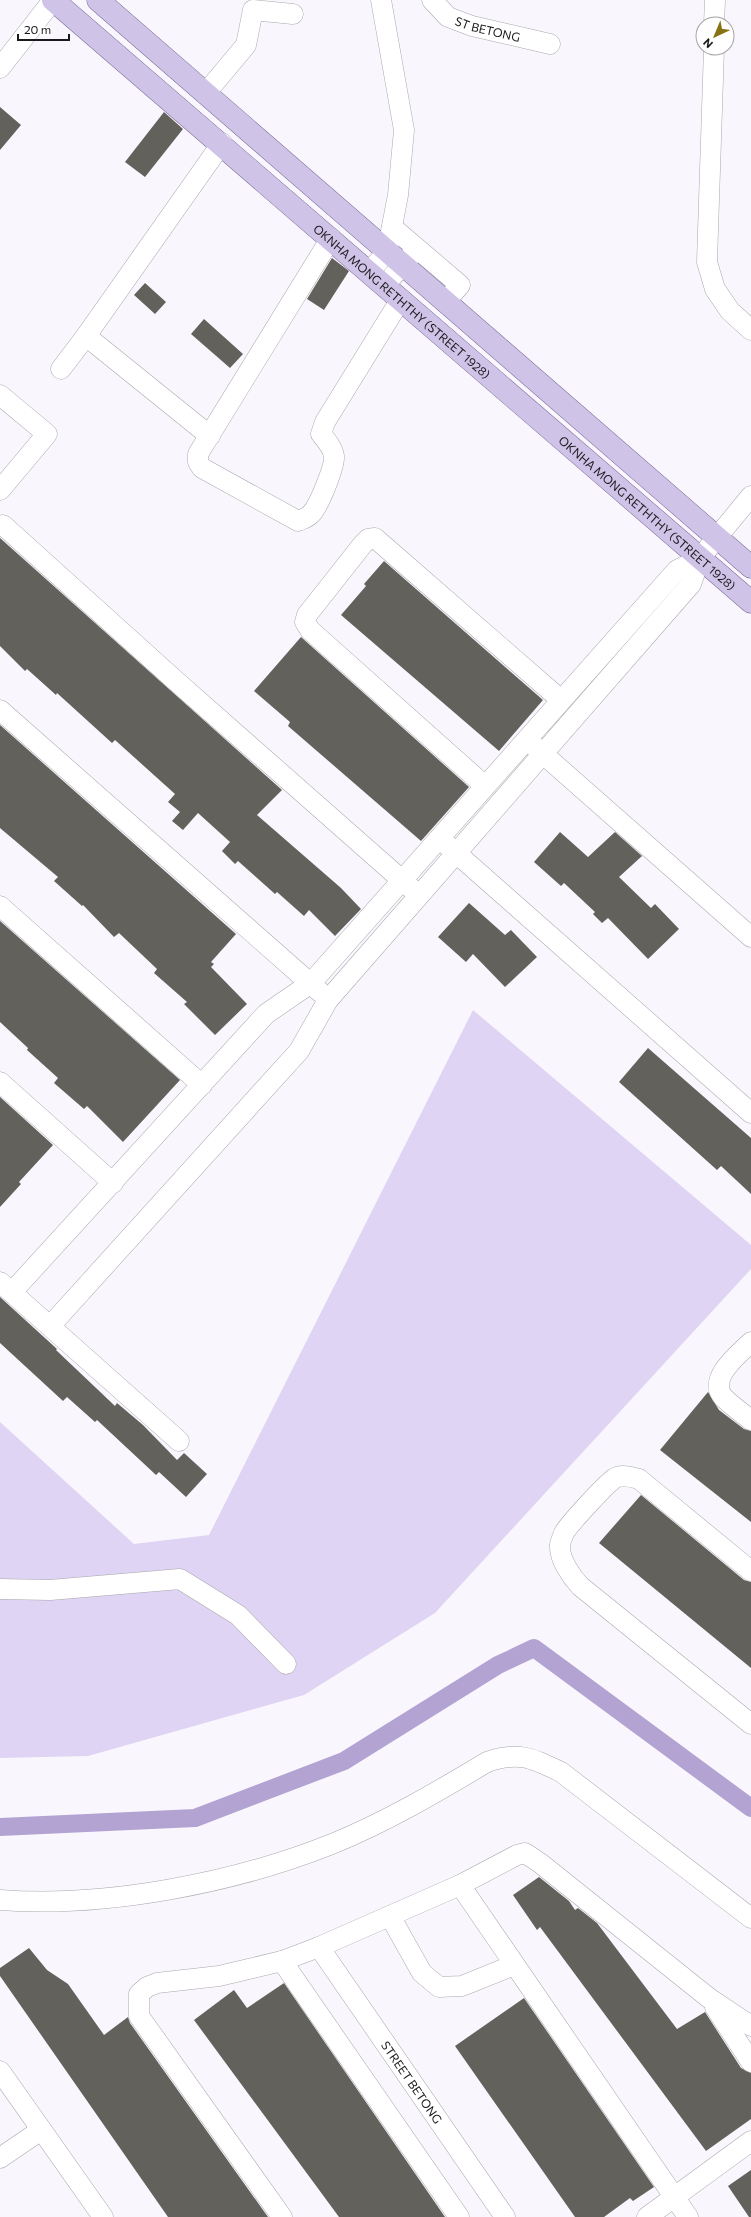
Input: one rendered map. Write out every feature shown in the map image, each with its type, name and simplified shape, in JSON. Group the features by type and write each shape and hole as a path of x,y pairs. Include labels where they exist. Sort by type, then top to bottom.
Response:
{"main road":[{"name":"OKNHA MONG RETHTHY (STREET 1928)","path":"53,0 222,143 751,602"},
{"path":"98,0 751,568"}],"street":[{"path":"0,68 53,0"},
{"path":"381,0 404,130 398,195 392,227 395,258"},
{"name":"ST BETONG","path":"432,0 448,18 472,26 550,44"},
{"path":"714,16 715,0"},
{"path":"205,94 246,45 253,10 293,14"},
{"path":"714,56 707,262 715,289 730,312 751,330"},
{"path":"61,369 86,336 222,143"},
{"path":"392,227 460,285 445,302"},
{"path":"331,238 198,454 198,462 202,468 298,521 307,518 313,512 325,487 334,457 332,450 321,434 325,422 402,299"},
{"path":"377,278 395,258 417,249"},
{"path":"86,336 210,436"},
{"path":"0,395 47,434 0,490"},
{"path":"51,1325 299,1051 328,1000 691,584 700,558 751,496"},
{"path":"3,525 176,681 420,895"},
{"path":"485,786 310,630 305,622 307,615 363,544 368,539 375,538 562,700"},
{"path":"179,1441 51,1325 6,1287 113,1183 266,1014 311,983 677,570 700,558"},
{"path":"0,710 311,983 328,1000"},
{"path":"526,739 751,937"},
{"path":"440,838 456,854 751,1113"},
{"path":"0,906 202,1085"},
{"path":"0,1082 113,1183"},
{"path":"751,1342 726,1368 720,1378 718,1389 723,1397 751,1420"},
{"path":"751,1571 639,1479 627,1476 615,1478 603,1489 564,1533 560,1545 562,1557 572,1577 580,1586 751,1724"},
{"path":"0,1588 50,1590 180,1579 238,1615 286,1664"},
{"path":"0,1900 65,1901 108,1897 197,1883 253,1870 332,1844 377,1823 487,1762 504,1757 520,1756 535,1759 561,1772 751,1918"},
{"path":"282,2217 139,2016 139,1994 147,1987 157,1983 219,1976 282,1961 319,1947 460,1885 517,1855 525,1853 540,1863 709,1998 751,2026"},
{"path":"460,1885 688,2217"},
{"path":"390,1916 422,1973 439,1987 462,1986 514,1965"},
{"name":"STREET BETONG","path":"319,1947 505,2217"},
{"path":"282,1961 459,2217"},
{"path":"709,1998 751,2062"},
{"path":"0,2071 103,2217"},
{"path":"0,2158 41,2130"},
{"path":"647,2217 751,2141"}],"shaded area":[{"path":"473,1010 751,1245 751,1269 435,1613 304,1695 88,1756 0,1758 0,1422 134,1544 209,1535"}],"building":[{"path":"0,107 21,125 0,150"},
{"path":"164,112 183,129 145,177 125,162"},
{"path":"332,258 349,271 324,310 307,299"},
{"path":"145,283 166,302 155,314 134,295"},
{"path":"204,319 243,354 230,368 191,334"},
{"path":"0,538 282,790 257,815 341,888 361,909 335,936 309,910 304,916 277,892 275,894 238,861 235,864 222,851 230,842 198,813 183,830 172,821 180,812 168,802 175,794 115,740 112,743 57,693 56,695 27,669 25,671 0,646"},
{"path":"384,561 543,700 499,751 341,615 366,586 364,584"},
{"path":"301,637 469,787 421,841 288,726 290,722 254,691"},
{"path":"0,725 236,934 211,962 214,964 211,967 247,1004 215,1035 184,1004 187,1002 154,973 157,969 119,933 114,937 83,905 82,906 54,881 58,877 0,828"},
{"path":"560,832 588,857 615,832 642,856 619,877 651,908 655,904 679,929 648,959 608,918 602,923 593,914 595,912 564,883 561,886 534,862"},
{"path":"469,903 505,935 511,930 537,957 505,987 473,954 466,962 438,937"},
{"path":"0,921 180,1080 123,1142 87,1106 84,1109 54,1083 58,1078 27,1050 28,1048 0,1022"},
{"path":"648,1048 751,1138 751,1194 721,1166 717,1170 619,1082"},
{"path":"0,1097 53,1145 19,1182 21,1184 0,1207"},
{"path":"0,1297 57,1349 56,1350 115,1406 117,1403 143,1425 177,1460 184,1453 207,1474 186,1497 159,1472 156,1475 97,1420 95,1422 67,1397 63,1401 0,1343"},
{"path":"708,1392 719,1410 744,1429 751,1431 751,1522 660,1450"},
{"path":"641,1495 744,1580 751,1582 751,1668 599,1543"},
{"path":"539,1877 569,1901 575,1910 578,1908 597,1923 677,2029 705,2012 741,2068 751,2073 751,2119 706,2151 540,1927 537,1930 513,1895"},
{"path":"29,1948 47,1970 68,1984 104,2035 128,2017 130,2023 268,2217 168,2217 0,1976 0,1968"},
{"path":"284,1983 445,2217 339,2217 194,2020 234,1990 247,2008"},
{"path":"524,1998 654,2187 633,2201 630,2198 604,2217 575,2217 455,2046"},
{"path":"751,2170 751,2217 749,2217 728,2186"}],"waterway":[{"path":"0,1827 195,1818 344,1761 498,1665 534,1648 751,1808"}]}
